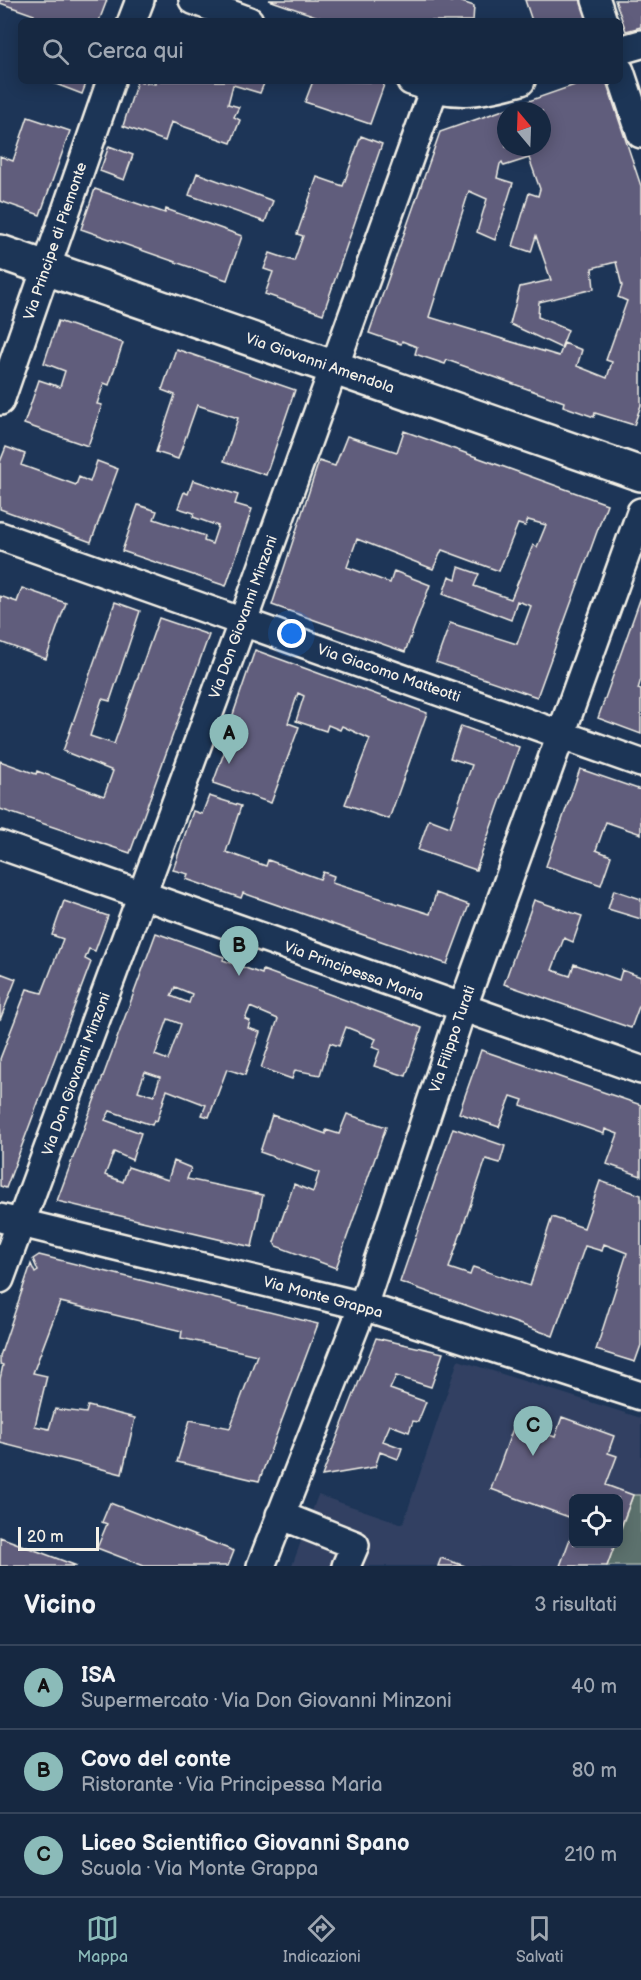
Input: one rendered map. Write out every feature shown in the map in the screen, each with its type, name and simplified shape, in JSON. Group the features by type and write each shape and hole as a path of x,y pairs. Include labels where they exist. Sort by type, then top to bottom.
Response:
{"main road":[{"name":"Via Giovanni Amendola","path":"0,252 641,474"}],"street":[{"path":"133,18 140,0"},
{"path":"192,0 241,18"},
{"path":"596,0 602,18"},
{"path":"623,49 641,44"},
{"path":"623,80 641,134"},
{"name":"Via Principe di Piemonte","path":"0,401 110,84"},
{"path":"423,85 475,93 510,84"},
{"name":"Via Don Giovanni Minzoni","path":"0,1279 11,1220 142,895 333,367 423,85"},
{"name":"Via Filippo Turati","path":"261,1566 363,1306 462,1009 641,512"},
{"name":"Via Giacomo Matteotti","path":"0,536 641,763"},
{"name":"Via Principessa Maria","path":"0,845 641,1070"},
{"name":"Via Monte Grappa","path":"11,1220 363,1306 641,1396"},
{"path":"280,1515 355,1545 346,1566"}],"shaded area":[{"path":"458,1360 641,1418 641,1566 292,1566 318,1495 403,1524"}],"green space":[{"path":"633,1495 641,1495 641,1566 607,1566 614,1548 623,1548 623,1524"}],"building":[{"path":"0,0 107,0 100,18 33,18 34,15 0,3"},
{"path":"269,0 445,0 451,2 456,0 474,6 473,18 321,18"},
{"path":"525,0 582,0 588,18 531,18"},
{"path":"615,0 641,0 641,27 626,31"},
{"path":"56,84 86,84 82,94"},
{"path":"136,84 264,84 260,93 233,85 228,104 239,107 234,117 240,120 231,143 171,122 165,141 123,126"},
{"path":"312,84 384,84 370,124 305,102"},
{"path":"577,84 607,84 641,186 641,405 634,425 595,413 594,417 563,406 564,402 447,360 445,364 415,354 417,347 402,341 401,344 369,333 440,132 497,112 497,156 551,156 551,102 526,102","holes":["529,158 540,189 538,196 529,193 513,246 531,252 536,236 551,280 520,287 510,324 561,348 568,330 538,317 539,302 594,289 592,268 616,262 622,286 618,297 627,301 606,360 612,362 607,378 577,366 582,350 564,343 559,356 429,317 469,191 487,199 477,232 495,240 513,183 497,178 500,164 502,162 504,166"]},
{"path":"28,117 70,131 40,215 0,201 0,156 13,161"},
{"path":"361,136 382,144 323,314 265,294 273,272 264,269 270,253 294,261 303,236 297,234 317,177 343,186"},
{"path":"109,146 133,155 124,180 100,171"},
{"path":"197,173 273,201 265,222 189,195"},
{"path":"95,189 165,213 166,209 242,236 227,280 81,229"},
{"path":"58,321 123,343 109,385 104,383 97,404 102,405 88,446 24,424 39,380 60,387 65,371 44,363"},
{"path":"176,349 295,390 266,475 224,461 238,418 197,405 178,459 156,452 175,395 162,390"},
{"path":"404,431 607,504 537,697 436,662 450,623 517,644 531,606 517,601 511,620 443,594 449,576 456,579 459,567 479,574 474,586 511,599 533,545 537,547 546,525 528,520 525,526 518,524 499,571 442,550 433,569 357,539 347,567 390,583 394,571 430,585 405,652 272,605 319,461 335,466 347,436 397,452"},
{"path":"6,447 25,454 21,465 76,485 79,477 90,482 97,461 118,469 91,542 0,509 0,462"},
{"path":"193,480 238,495 235,504 252,509 226,586 122,551 138,505 157,511 154,519 205,536 204,541 212,544 218,526 193,517 194,513 178,508 184,492 188,494"},
{"path":"22,588 66,603 46,659 0,642 0,596 17,602"},
{"path":"641,597 641,679 638,689 641,690 641,734 598,718"},
{"path":"115,602 140,611 110,701 102,699 90,736 114,744 159,618 209,635 130,853 0,809 0,761 36,774 37,771 104,796 113,771 63,751"},
{"path":"255,650 427,713 389,819 345,804 370,739 342,726 340,730 328,725 326,731 296,721 304,696 298,693 288,723 299,727 271,803 213,783 228,742 227,732"},
{"path":"461,726 519,747 476,870 418,850 429,819 450,827 472,765 450,758"},
{"path":"580,769 641,790 641,834 606,822 596,850 611,856 601,885 546,866"},
{"path":"209,796 241,806 226,852 266,866 268,860 320,879 323,872 334,876 332,883 430,914 436,893 469,905 447,964 243,893 241,898 186,879 188,874 173,870 193,811 202,814"},
{"path":"614,890 641,899 641,919 608,909"},
{"path":"534,900 582,916 573,942 564,938 552,970 570,976 574,964 619,980 622,970 641,977 641,1001 631,1028 504,984"},
{"path":"64,901 108,916 95,951 89,949 85,959 91,962 6,1188 0,1186 0,1059 27,989 42,993 63,939 52,935"},
{"path":"156,933 224,957 223,960 262,974 263,970 422,1028 406,1076 374,1066 380,1050 372,1047 376,1039 346,1027 339,1046 330,1043 320,1075 295,1070 292,1079 261,1068 278,1019 250,1007 245,1019 250,1021 248,1028 260,1032 245,1075 227,1069 209,1117 202,1115 206,1105 167,1090 157,1121 154,1120 152,1125 110,1111 105,1120 141,1133 132,1160 114,1152 105,1175 123,1182 128,1167 168,1180 174,1161 191,1168 187,1179 263,1195 252,1247 57,1201","holes":["175,987 192,994 189,1003 171,996","168,1019 181,1024 168,1060 155,1055","145,1072 160,1077 154,1096 138,1091"]},
{"path":"0,973 16,979 0,1020"},
{"path":"481,1050 641,1105 641,1176 607,1164 618,1134 605,1129 604,1134 521,1105 523,1100 511,1096 499,1127 459,1113"},
{"path":"347,1114 386,1127 336,1268 276,1246 274,1242 294,1184 313,1192 319,1173 260,1152 272,1115 326,1134 326,1130 339,1134"},
{"path":"453,1128 505,1146 500,1163 486,1159 449,1268 470,1275 473,1267 530,1286 552,1217 584,1228 600,1181 641,1195 641,1345 635,1362 596,1350 627,1253 604,1244 602,1251 585,1246 553,1336 400,1282"},
{"path":"39,1255 318,1324 259,1481 177,1462 190,1420 230,1428 257,1355 181,1338 182,1331 60,1302 33,1373 47,1376 35,1426 49,1429 55,1409 86,1413 88,1406 135,1418 122,1474 0,1443 0,1379 3,1365 0,1364 0,1356 31,1264 35,1273 38,1271 33,1259"},
{"path":"376,1338 443,1353 431,1387 396,1376 390,1389 426,1402 418,1422 413,1421 409,1432 390,1425 383,1441 402,1448 398,1459 380,1452 375,1467 322,1476"},
{"path":"562,1417 614,1436 608,1453 617,1456 606,1485 633,1495 623,1522 623,1494 569,1494 569,1517 491,1489 515,1423 555,1437"},
{"path":"110,1503 234,1551 228,1566 144,1566 97,1548 107,1524 102,1522"},
{"path":"0,1537 77,1566 0,1566"},
{"path":"569,1542 569,1548 614,1548 607,1566 560,1566"},
{"path":"441,1558 465,1566 438,1566"}],"place":[{"name":"ISA","path":"229,764"},
{"name":"Covo del conte","path":"239,976"},
{"name":"Liceo Scientifico Giovanni Spano","path":"533,1456"}]}
